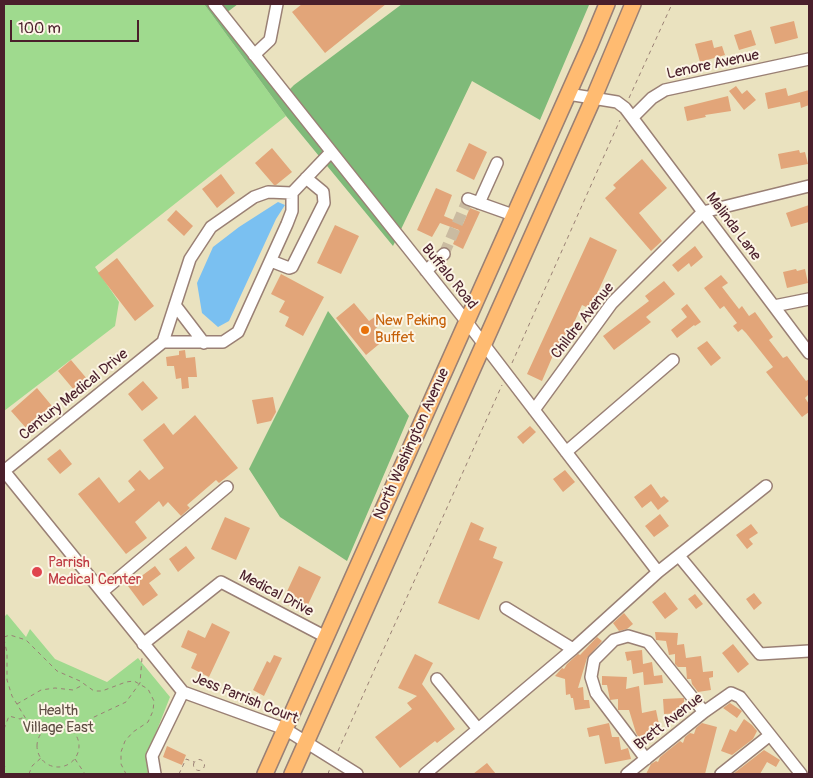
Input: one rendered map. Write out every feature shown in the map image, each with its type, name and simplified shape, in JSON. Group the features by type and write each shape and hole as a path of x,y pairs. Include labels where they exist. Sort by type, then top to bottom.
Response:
{"main road":[{"name":"North Washington Avenue","path":"265,774 607,4"},
{"name":"North Washington Avenue","path":"292,774 594,97 633,4"}],"street":[{"name":"Buffalo Road","path":"214,4 466,321 658,572"},
{"path":"254,55 270,40 277,4"},
{"name":"Lenore Avenue","path":"634,117 652,98 665,90 809,59"},
{"path":"568,94 617,102 625,108"},
{"name":"Malinda Lane","path":"625,108 634,117 809,353"},
{"path":"292,193 268,192 254,197 211,227 190,258 163,342 223,342 238,332 292,210 292,193 331,152"},
{"path":"497,163 473,201 513,215"},
{"path":"270,261 289,268 292,267 324,203 323,192 306,178"},
{"path":"703,212 809,186"},
{"name":"Childre Avenue","path":"534,410 612,303 703,212"},
{"path":"426,271 444,254"},
{"path":"774,306 809,299"},
{"path":"175,305 204,343"},
{"name":"Century Medical Drive","path":"4,471 163,342"},
{"path":"566,452 673,360"},
{"name":"Jess Parrish Court","path":"4,471 102,592 141,649 183,692 285,730 357,774"},
{"path":"425,774 573,649 658,572 766,486"},
{"path":"102,592 227,487"},
{"path":"679,556 760,654 809,651"},
{"name":"Medical Drive","path":"141,649 221,582 326,637"},
{"path":"506,608 573,649"},
{"path":"646,759 596,693 590,677 594,660 614,640 628,636 648,642 704,712"},
{"path":"437,679 478,729"},
{"path":"155,774 152,756 183,692"},
{"name":"Brett Avenue","path":"627,774 704,712 731,693 740,697 770,735"},
{"path":"720,774 770,735 801,774"}],"path":[{"path":"328,774 672,4"},
{"path":"44,732 24,717 8,687 7,653 4,638 10,636 26,640 57,671 80,680 94,691 102,691 134,681 140,683 148,690 154,701 153,711 148,722 133,732 125,741 121,752 121,764 126,774"},
{"path":"74,732 92,718 126,702 140,683 143,658 141,649"},
{"path":"16,704 41,690 54,688 73,690 79,689 84,684"},
{"path":"4,686 8,687"},
{"path":"4,729 10,716 20,719 24,717"},
{"path":"58,725 74,732 79,745 75,759 70,764 56,767 50,765 41,757 38,743 44,732 52,726 58,725"},
{"path":"29,774 32,766 41,757"},
{"path":"75,759 85,774"},
{"path":"179,774 186,759 195,762 199,759 203,760 205,764 204,769 197,770 194,767 195,762"},
{"path":"4,763 4,774"}],"green space":[{"path":"4,4 204,4 286,116 95,267 119,302 115,326 4,411"},
{"path":"204,4 238,4 226,13 287,92 402,4 589,5 540,120 472,81 393,246 286,116"},
{"path":"328,311 409,416 347,561 280,517 249,469"},
{"name":"Health Village East","path":"7,614 26,637 30,629 55,659 107,682 138,658 170,697 146,758 148,774 4,774 4,617"}],"water":[{"path":"278,202 285,205 276,219 229,321 218,327 202,313 197,283 213,247 239,227"}],"building":[{"path":"302,4 386,4 325,53 292,12"},
{"path":"794,21 798,38 775,44 770,27"},
{"path":"751,30 756,45 739,50 734,35"},
{"path":"712,40 714,48 722,46 725,55 700,62 695,44"},
{"path":"736,86 742,94 747,90 756,100 744,110 729,91"},
{"path":"786,88 788,96 809,90 809,105 801,108 800,102 768,109 765,93"},
{"path":"728,96 731,111 705,115 706,117 687,121 684,107"},
{"path":"469,143 487,152 474,180 456,171"},
{"path":"272,148 292,172 276,185 255,163"},
{"path":"799,150 800,153 805,152 808,164 781,169 778,154"},
{"path":"642,159 667,188 639,213 662,241 651,251 605,198 616,188 613,185"},
{"path":"221,174 235,193 217,208 202,189"},
{"path":"436,188 452,195 444,216 463,224 470,208 480,212 463,249 453,244 459,230 440,223 432,237 417,230"},
{"path":"809,205 809,222 791,227 786,213"},
{"path":"176,210 193,226 184,236 167,220"},
{"path":"335,225 359,236 341,274 317,263"},
{"path":"590,237 617,250 590,309 582,305 559,356 554,353 542,381 527,374"},
{"path":"695,246 703,257 691,267 689,263 678,272 672,265"},
{"path":"117,258 154,306 135,321 98,273"},
{"path":"796,269 797,271 805,269 808,283 787,288 783,272"},
{"path":"281,274 324,297 303,336 285,326 289,317 279,312 285,301 271,294"},
{"path":"721,275 728,283 722,287 739,309 742,306 749,316 755,312 773,337 769,340 783,358 787,356 806,381 809,379 809,394 805,398 809,404 809,412 802,417 766,372 773,367 742,329 738,332 733,326 737,323 724,306 720,309 704,288"},
{"path":"664,281 675,294 646,317 651,322 614,350 603,336 649,301 645,296"},
{"path":"354,303 369,321 376,316 382,323 375,329 384,340 366,355 336,318"},
{"path":"687,304 701,322 677,338 671,330 687,317 681,309"},
{"path":"707,341 721,358 711,366 697,348"},
{"path":"185,350 186,358 195,357 197,377 188,377 189,388 182,389 181,378 176,379 174,366 167,366 166,357 179,355 179,351"},
{"path":"71,360 88,380 74,390 58,371"},
{"path":"143,381 158,398 142,411 128,394"},
{"path":"37,388 52,406 26,428 11,411"},
{"path":"273,397 276,412 271,421 257,424 252,400"},
{"path":"195,415 238,468 219,483 216,480 187,505 190,508 181,516 168,502 163,507 159,501 135,522 147,538 126,554 78,494 99,477 119,503 135,490 128,481 140,470 149,480 164,468 143,440 164,423 173,435"},
{"path":"530,426 536,432 523,444 517,437"},
{"path":"60,449 72,464 60,474 47,459"},
{"path":"565,470 575,482 563,492 553,479"},
{"path":"651,484 661,498 664,496 669,501 658,510 651,501 642,508 634,497"},
{"path":"660,514 669,526 654,537 645,526"},
{"path":"225,517 250,528 236,560 211,549"},
{"path":"471,522 484,528 479,540 497,547 493,558 503,562 479,620 438,603"},
{"path":"751,524 758,533 749,539 753,544 747,549 736,535"},
{"path":"186,546 195,558 178,572 169,559"},
{"path":"155,566 161,574 149,583 158,595 143,606 128,586"},
{"path":"299,566 321,577 304,613 282,602"},
{"path":"665,592 678,609 665,619 652,602"},
{"path":"754,593 762,603 754,610 746,599"},
{"path":"695,594 703,604 696,609 688,599"},
{"path":"624,613 633,624 627,629 619,631 613,623"},
{"path":"212,623 230,632 209,677 191,668 197,654 181,647 188,630 205,638"},
{"path":"655,632 678,633 677,645 684,644 686,658 701,656 703,672 713,671 713,677 709,678 711,690 698,692 691,679 687,679 686,667 678,667 675,664 675,654 669,655 666,641 656,640"},
{"path":"597,637 602,641 587,658 578,688 583,687 584,700 589,700 590,708 575,710 573,698 571,698 570,694 566,695 565,679 555,676 578,654 580,655"},
{"path":"733,644 749,664 738,673 722,653"},
{"path":"642,650 643,664 652,662 654,676 662,675 663,683 644,685 643,672 633,674 631,660 627,661 625,652"},
{"path":"415,654 433,663 422,684 455,729 437,743 435,741 400,768 375,737 412,709 407,703 417,696 398,688"},
{"path":"274,655 282,658 264,696 253,690 267,661 270,663"},
{"path":"602,676 627,677 626,689 639,686 642,713 656,710 661,734 639,738 629,710 618,710 618,699 610,700 607,685 602,685"},
{"path":"684,698 684,713 664,714 663,699"},
{"path":"730,703 742,711 737,718 723,708"},
{"path":"744,719 757,731 753,739 732,755 721,751 730,729 736,732"},
{"path":"609,723 612,737 619,737 621,750 628,748 631,759 605,764 599,735 589,737 587,728"},
{"path":"702,723 717,727 705,774 646,774 651,764 656,761 658,762 660,757 680,741 683,743 685,737 690,733 694,734 696,728"},
{"path":"167,746 186,755 182,765 163,757"},
{"path":"764,750 780,760 776,767 767,762 760,774 733,774"},
{"path":"487,763 496,774 473,774"}],"tunnel":[{"path":"444,254 468,199"}],"place":[{"name":"New Peking Buffet","path":"365,330"},
{"name":"Parrish Medical Center","path":"37,572"}]}
